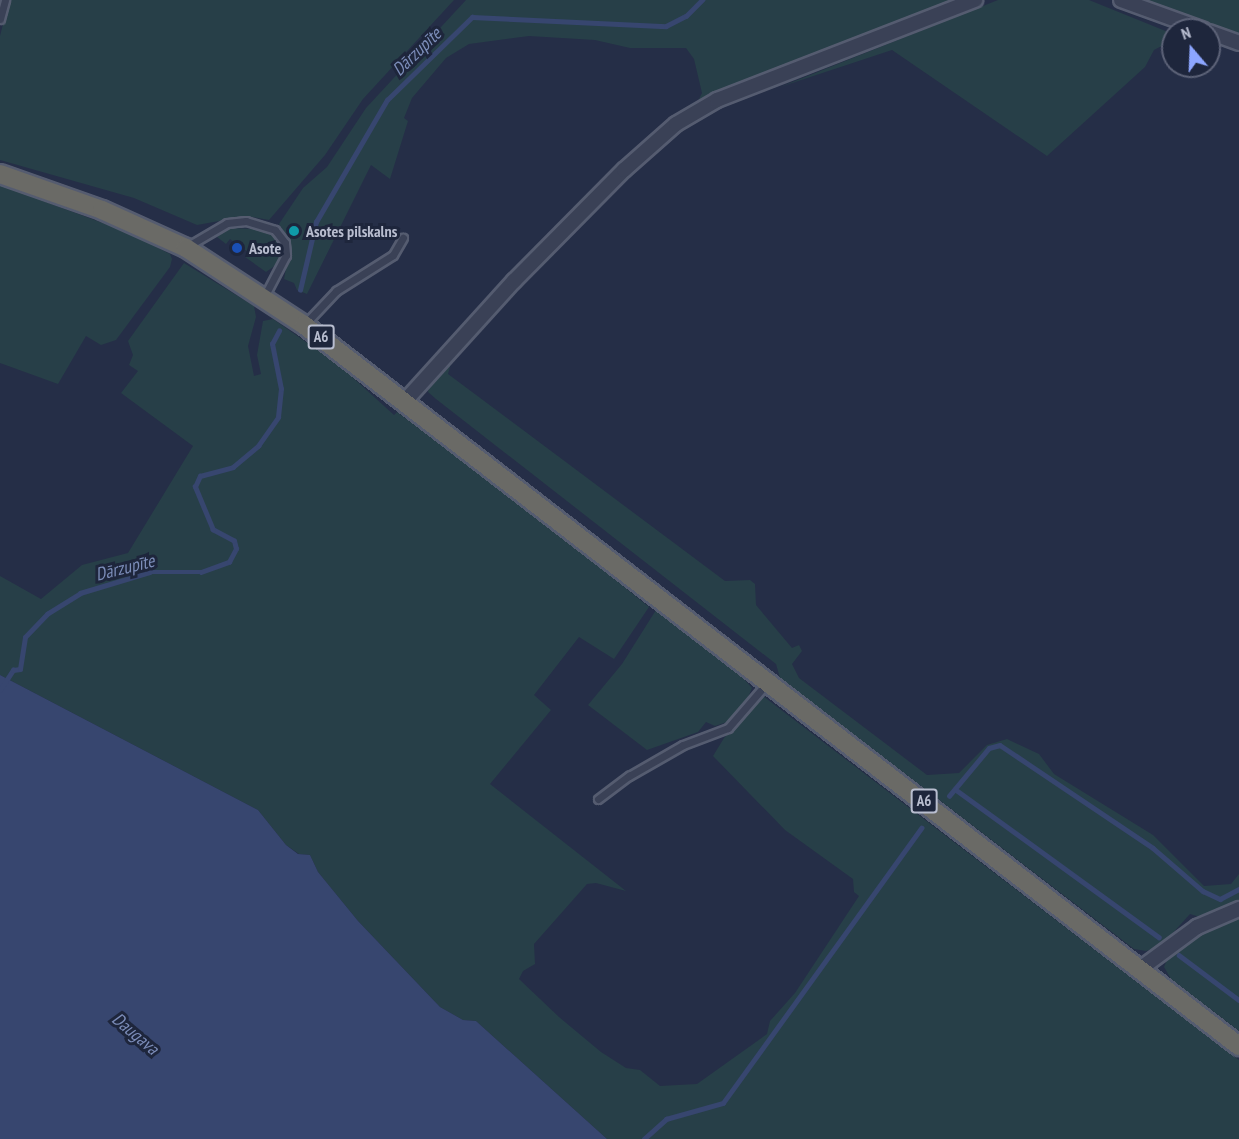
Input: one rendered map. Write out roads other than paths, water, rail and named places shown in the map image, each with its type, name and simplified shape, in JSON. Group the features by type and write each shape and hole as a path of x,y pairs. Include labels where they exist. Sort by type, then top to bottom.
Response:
{"highway":[{"name":"A6","path":"0,174 102,210 186,248 304,325 406,400 1239,1046"}],"street":[{"path":"406,400 514,281 624,170 676,124 717,100 975,0"},
{"path":"1121,0 1171,18"},
{"path":"1221,36 1239,43"},
{"path":"1140,969 1197,927 1239,909"}],"lane":[{"path":"0,19 5,0"},
{"path":"186,248 227,223 246,221 275,230 285,243 286,255 264,297"},
{"path":"304,325 336,291 393,255 403,238"},
{"path":"598,799 629,776 683,745 728,728 768,681"}],"water":[{"name":"Daugava","path":"0,675 258,810 286,845 298,854 310,855 318,872 358,921 440,1007 463,1020 476,1021 607,1139 0,1139"}],"waterway":[{"name":"Dārzupīte","path":"300,290 316,222 387,100 472,17 666,26 686,16 702,0"},
{"name":"Dārzupīte","path":"0,690 13,670 20,669 25,637 47,614 80,593 150,572 201,572 229,562 236,549 234,541 213,530 195,487 200,476 233,467 258,446 278,417 281,389 272,344 279,331"},
{"path":"949,796 989,748 1000,745 1153,848 1203,891 1220,899 1239,889"},
{"path":"955,789 1159,937"},
{"path":"644,1139 666,1119 723,1103 921,828"},
{"path":"1179,955 1239,1000"}],"place":[{"name":"Asotes pilskalns","path":"294,231"},
{"name":"Asote","path":"237,248"}]}
